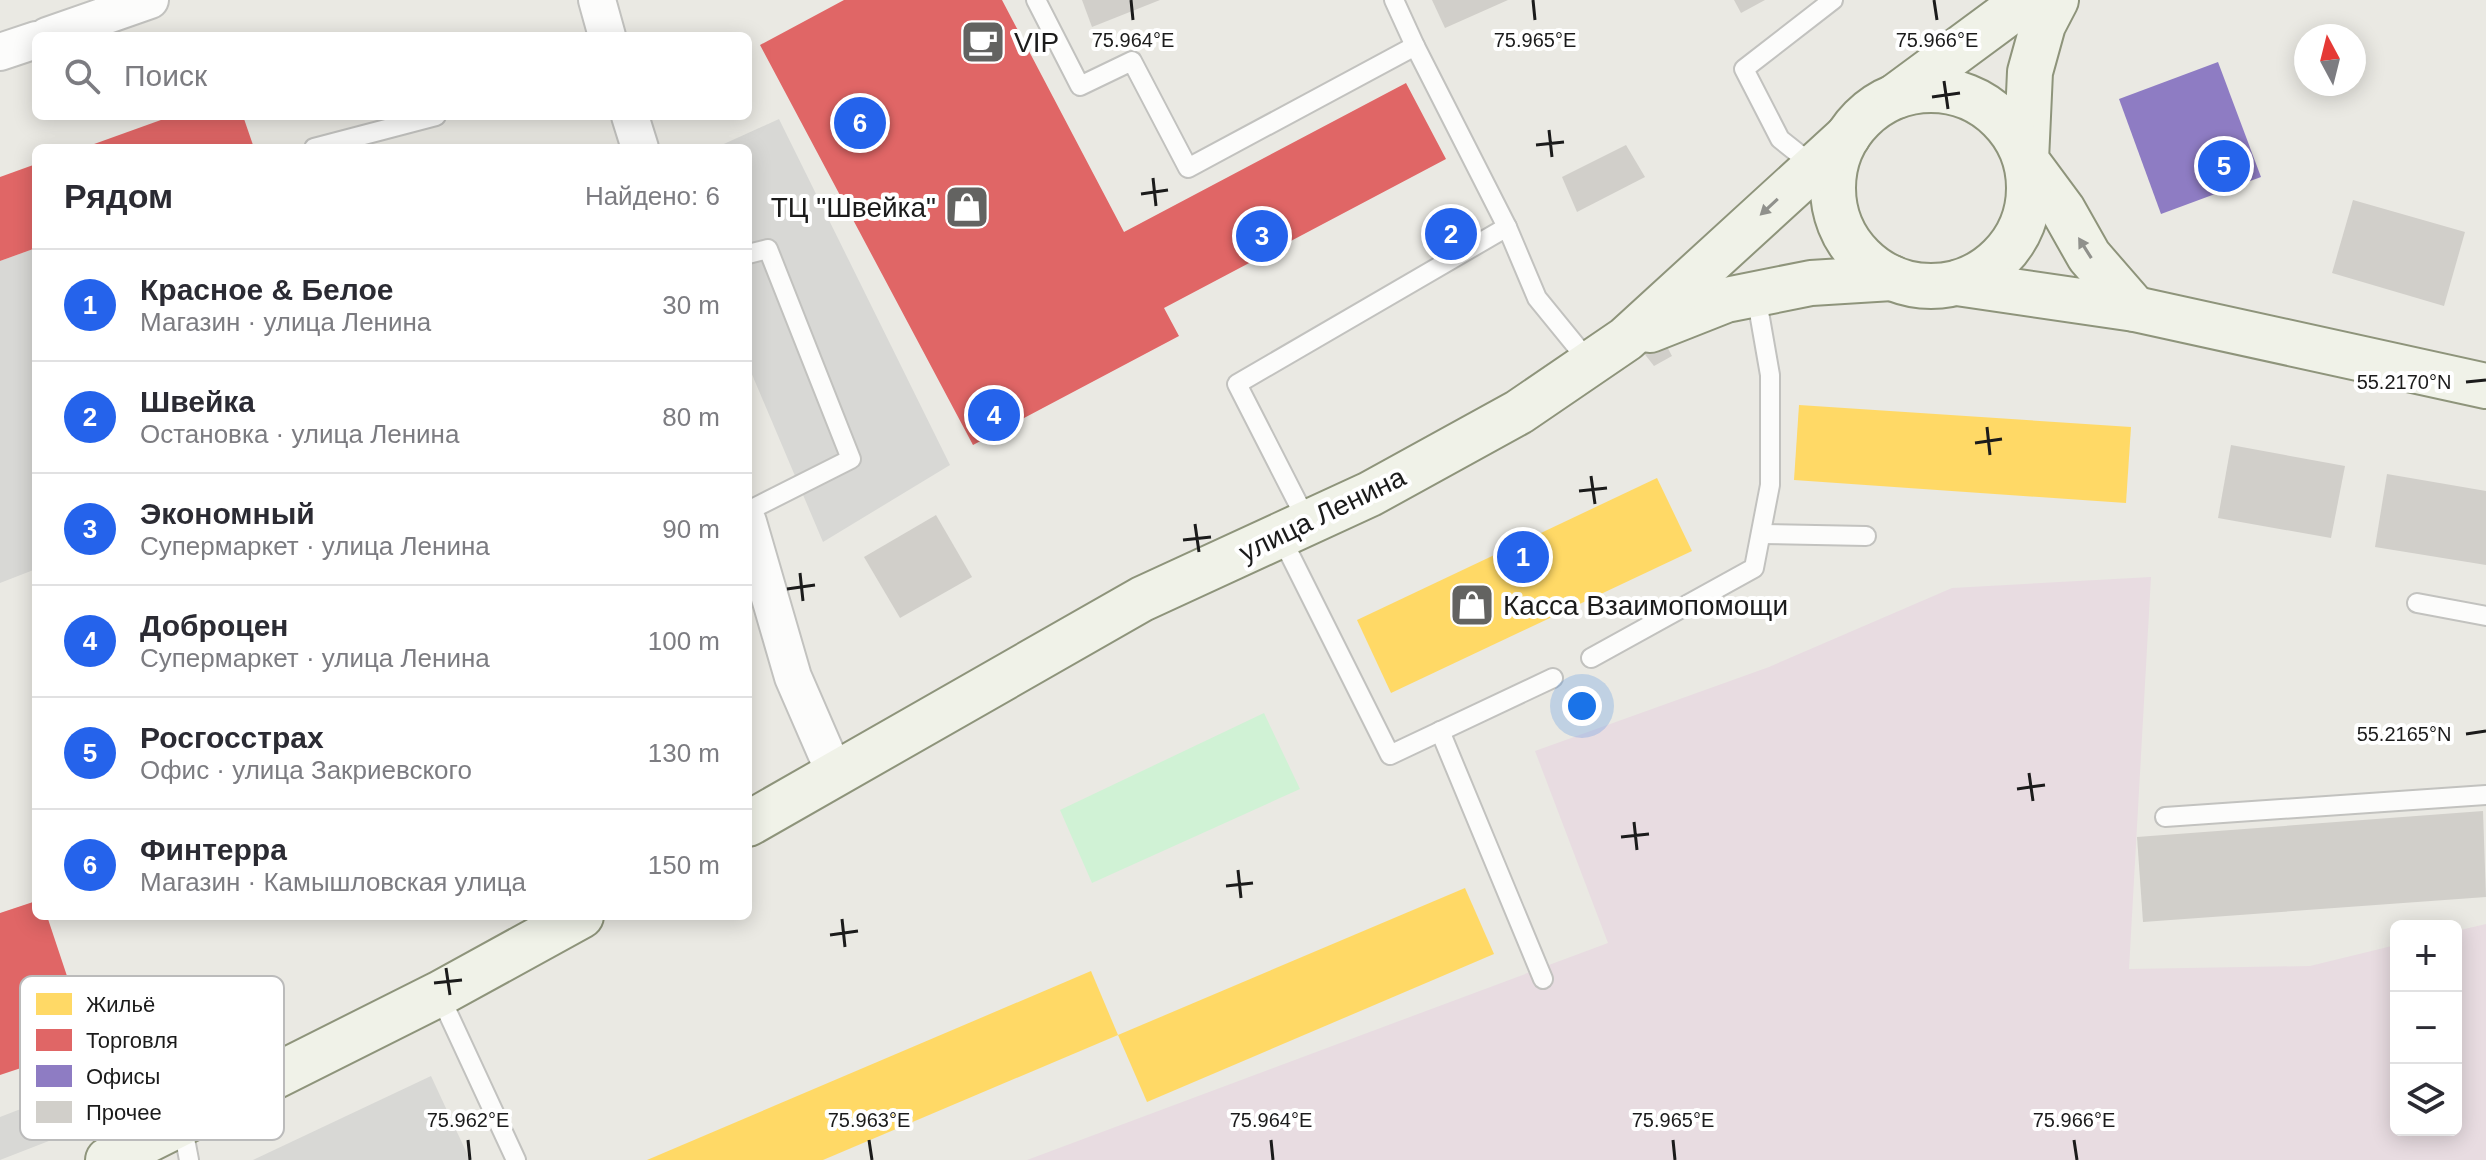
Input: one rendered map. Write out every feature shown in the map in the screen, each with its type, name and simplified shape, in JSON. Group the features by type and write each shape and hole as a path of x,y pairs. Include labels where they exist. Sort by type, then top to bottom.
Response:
{"main road":[{"name":"улица Ленина","path":"752,822 1142,599 1370,494 1519,412 1626,339 1848,136 1868,112 2026,0"},
{"path":"2056,0 2043,25 2030,72 2026,160 2063,210 2089,256 2135,309"},
{"name":"улица Ленина","path":"1848,136 1835,167 1834,200 1844,233 1863,260 1892,278 1924,286 1957,283 1985,270 2008,249 2024,222 2030,191 2026,160 2012,130 1989,107 1959,93 1927,90 1894,96"},
{"path":"1626,339 1726,300 1811,283 1892,278"},
{"path":"1957,283 2135,309 2486,386"},
{"path":"284,1084 574,920"},
{"path":"108,1160 185,1142"}],"street":[{"path":"58,32 150,0"},
{"path":"597,0 606,32"},
{"path":"0,52 32,41"},
{"path":"631,120 639,144"},
{"path":"752,536 793,677 836,776"}],"lane":[{"path":"1036,0 1080,86 1132,61 1188,168 1415,46"},
{"path":"1394,0 1507,227 1537,298 1590,363"},
{"path":"1814,166 1780,139 1744,69 1833,0"},
{"path":"329,144 421,120"},
{"path":"1507,227 1237,384 1294,529 1390,755 1553,678"},
{"path":"752,253 768,249 851,459 752,509"},
{"path":"1591,658 1754,568 1770,485 1770,375 1756,295"},
{"path":"1761,534 1866,536"},
{"path":"2417,603 2486,616"},
{"path":"1440,731 1543,979"},
{"path":"2165,817 2486,795"},
{"path":"439,994 516,1160"}],"shaded area":[{"path":"779,119 950,465 823,542 752,374 752,144 724,144"},
{"path":"32,249 32,571 0,583 0,261"},
{"path":"2151,577 2129,969 2310,966 2390,946 2390,1136 2462,1136 2462,930 2486,924 2486,1160 1027,1160 1608,943 1535,751 1769,667 1952,588"},
{"path":"431,1076 470,1160 253,1160"},
{"path":"20,1109 20,1140 51,1140 0,1160 0,1117"}],"green space":[{"path":"1264,713 1300,789 1092,883 1060,810"}],"building: Жильё":[{"path":"1799,405 2131,427 2126,503 1794,480"},
{"path":"1657,478 1692,551 1391,693 1357,620"},
{"path":"1465,888 1494,954 1147,1102 1118,1035"},
{"path":"1091,971 1118,1035 823,1160 647,1160"}],"building: Торговля":[{"path":"844,0 1002,0 1124,232 1406,83 1446,159 1164,308 1179,336 973,445 760,45"},
{"path":"161,120 244,120 253,144 94,144"},
{"path":"32,165 32,249 0,261 0,177"},
{"path":"32,902 32,920 48,920 67,976 20,976 20,1068 0,1075 0,913"}],"building: Офисы":[{"path":"2218,62 2261,177 2161,214 2119,99"}],"building: Прочее":[{"path":"1082,0 1160,0 1092,27"},
{"path":"1432,0 1508,0 1445,28"},
{"path":"1734,0 1765,0 1741,13"},
{"path":"1626,145 1645,177 1577,212 1562,177"},
{"path":"2353,200 2465,232 2444,306 2332,273"},
{"path":"1664,341 1672,356 1654,366 1643,352"},
{"path":"2231,445 2345,466 2331,538 2218,518"},
{"path":"2387,474 2486,491 2486,565 2375,547"},
{"path":"936,515 972,577 900,618 864,557"},
{"path":"2483,811 2486,897 2143,922 2137,837"}],"place":[{"name":"VIP","path":"983,42"},
{"name":"Финтерра","path":"860,123"},
{"name":"Росгосстрах","path":"2224,166"},
{"name":"ТЦ \"Швейка\"","path":"967,207"},
{"name":"Швейка","path":"1451,234"},
{"name":"Экономный","path":"1262,236"},
{"name":"Доброцен","path":"994,415"},
{"name":"Красное & Белое","path":"1523,557"},
{"name":"Касса Взаимопомощи","path":"1472,605"}]}
